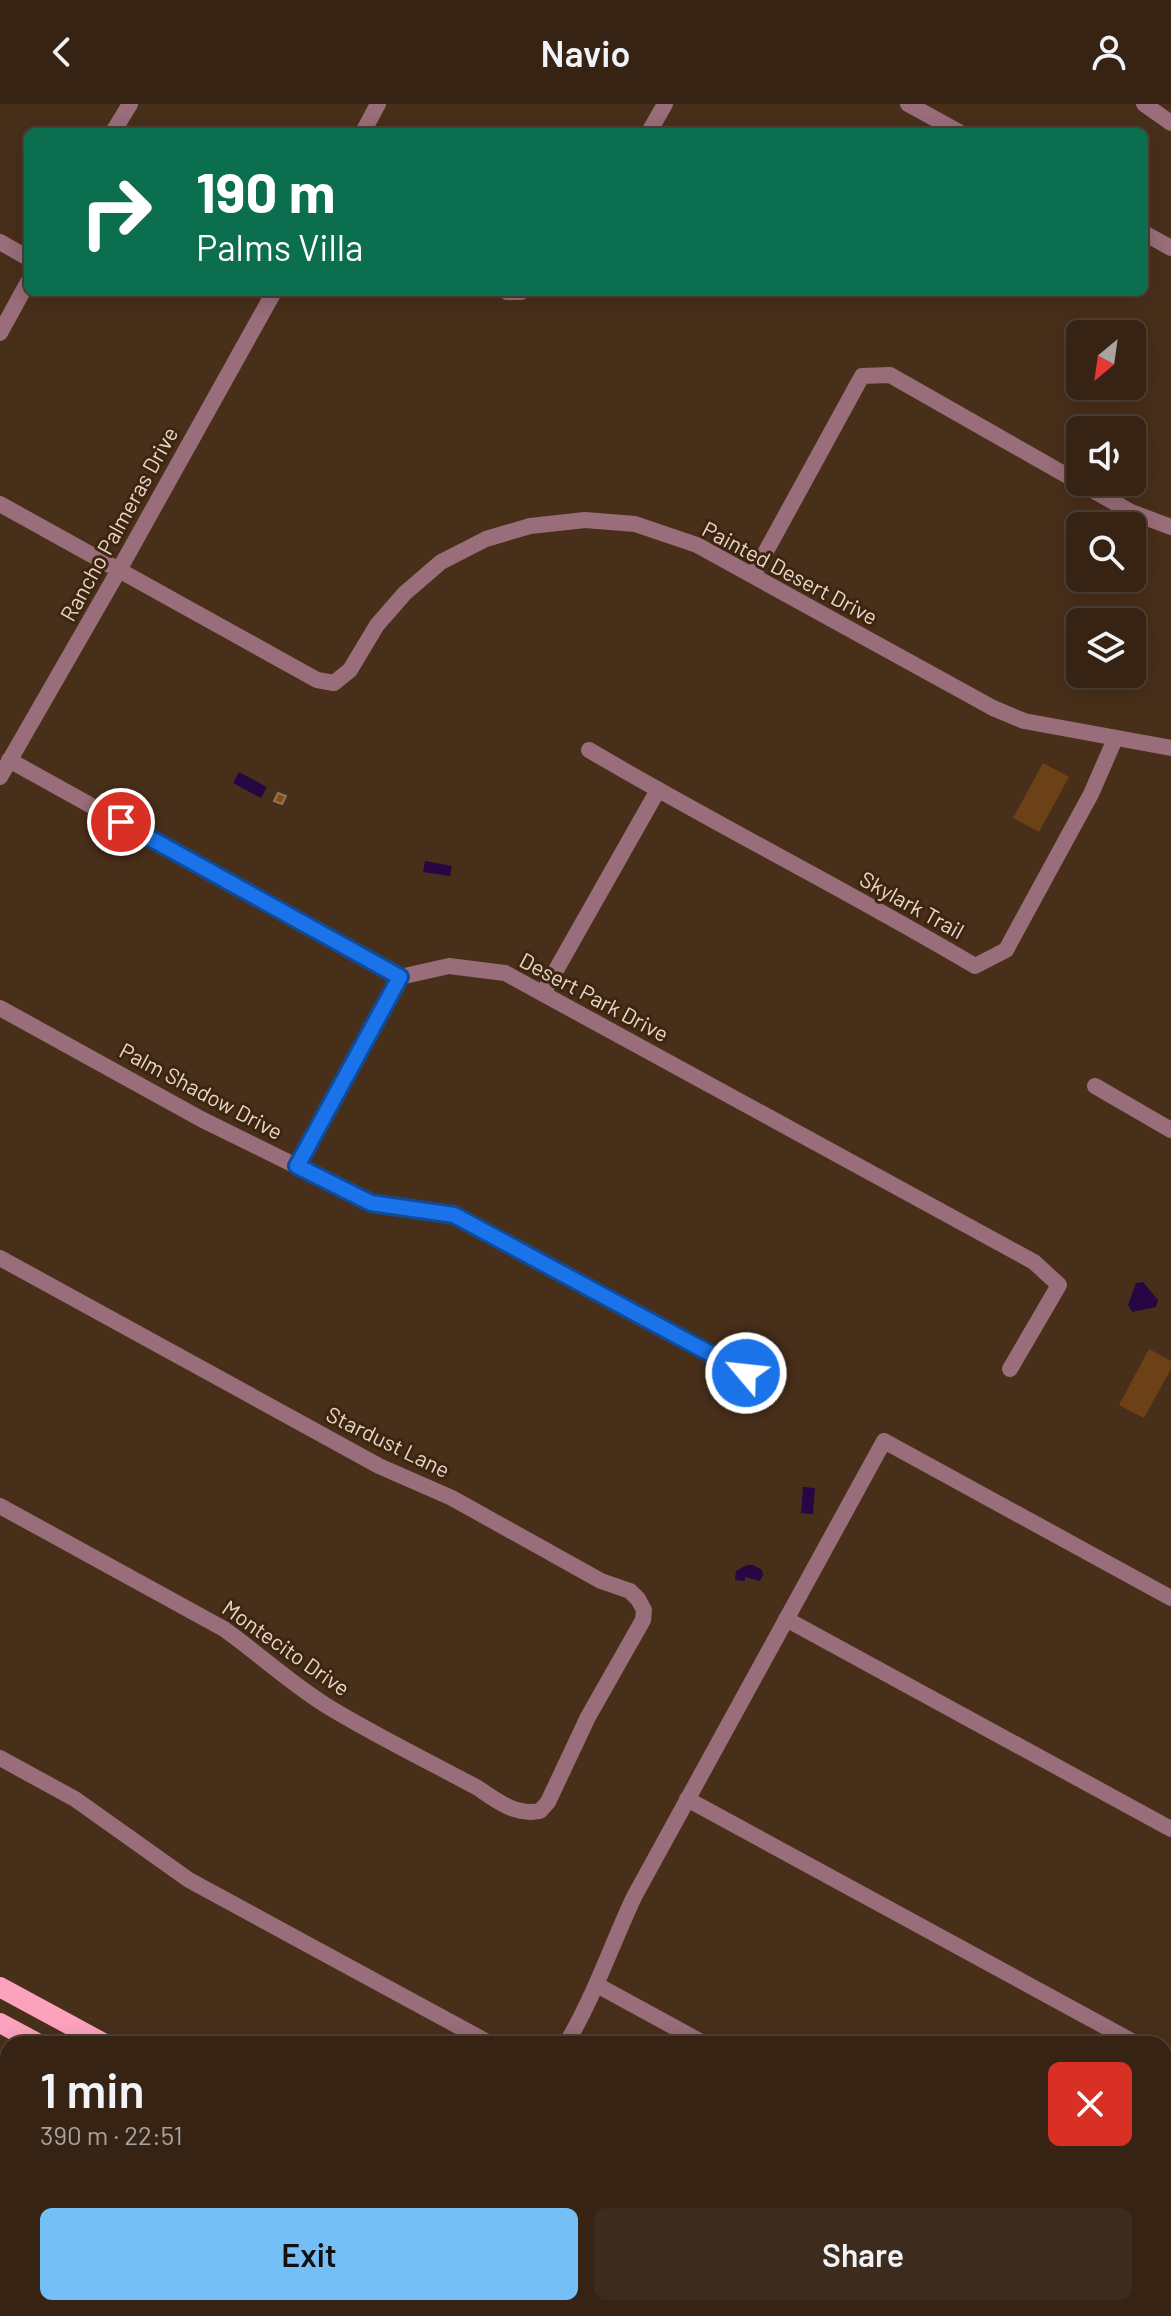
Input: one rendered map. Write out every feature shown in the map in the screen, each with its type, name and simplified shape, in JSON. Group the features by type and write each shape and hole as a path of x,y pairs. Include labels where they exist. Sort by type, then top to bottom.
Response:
{"main road":[{"path":"0,1987 90,2036"},
{"path":"0,2023 24,2036"}],"street":[{"path":"115,128 130,104"},
{"path":"365,128 378,104"},
{"path":"651,128 665,104"},
{"path":"908,104 952,128"},
{"path":"1144,104 1171,123"},
{"path":"1148,235 1171,248"},
{"path":"0,242 24,256"},
{"path":"0,333 24,289"},
{"name":"Rancho Palmeras Drive","path":"0,777 272,296"},
{"path":"753,575 862,376 890,375 1131,512 1171,527"},
{"name":"Painted Desert Drive","path":"0,504 317,680 334,683 350,670 377,625 405,593 441,562 486,539 530,526 585,520 635,524 697,545 993,708 1024,721 1171,748"},
{"name":"Skylark Trail","path":"589,750 975,966 1006,950 1091,794 1115,739"},
{"path":"9,760 400,977 297,1166"},
{"path":"543,993 658,790"},
{"name":"Desert Park Drive","path":"400,977 449,966 505,973 1034,1262 1059,1285 1010,1369"},
{"name":"Palm Shadow Drive","path":"0,1008 201,1119 371,1203 454,1215 773,1387"},
{"path":"1095,1086 1171,1130"},
{"name":"Stardust Lane","path":"0,1258 379,1466 452,1498 601,1581 630,1591 644,1610 643,1620 588,1717"},
{"path":"570,2036 597,1985 634,1897 884,1441 1171,1598"},
{"name":"Montecito Drive","path":"0,1506 224,1629 328,1707 519,1811 540,1811 548,1802 588,1717"},
{"path":"786,1619 1171,1829"},
{"path":"0,1758 75,1799 155,1859 189,1880 476,2036"},
{"path":"687,1799 1122,2036"},
{"path":"597,1985 690,2036"}],"shaded area":[{"path":"1043,763 1069,777 1039,832 1013,818"},
{"path":"239,772 267,787 261,798 233,783"},
{"path":"425,861 452,866 450,876 423,872"},
{"path":"1143,1282 1158,1300 1156,1307 1132,1312 1128,1305 1136,1283"},
{"path":"1149,1349 1171,1361 1171,1369 1144,1418 1119,1405"},
{"path":"803,1487 815,1488 813,1514 801,1513"},
{"path":"747,1565 762,1570 760,1581 745,1577 745,1581 735,1580 736,1571"}],"building":[{"path":"278,793 286,796 282,804 274,801"}],"route":[{"path":"121,822 400,977 297,1166 371,1203 454,1215 746,1373"}]}
